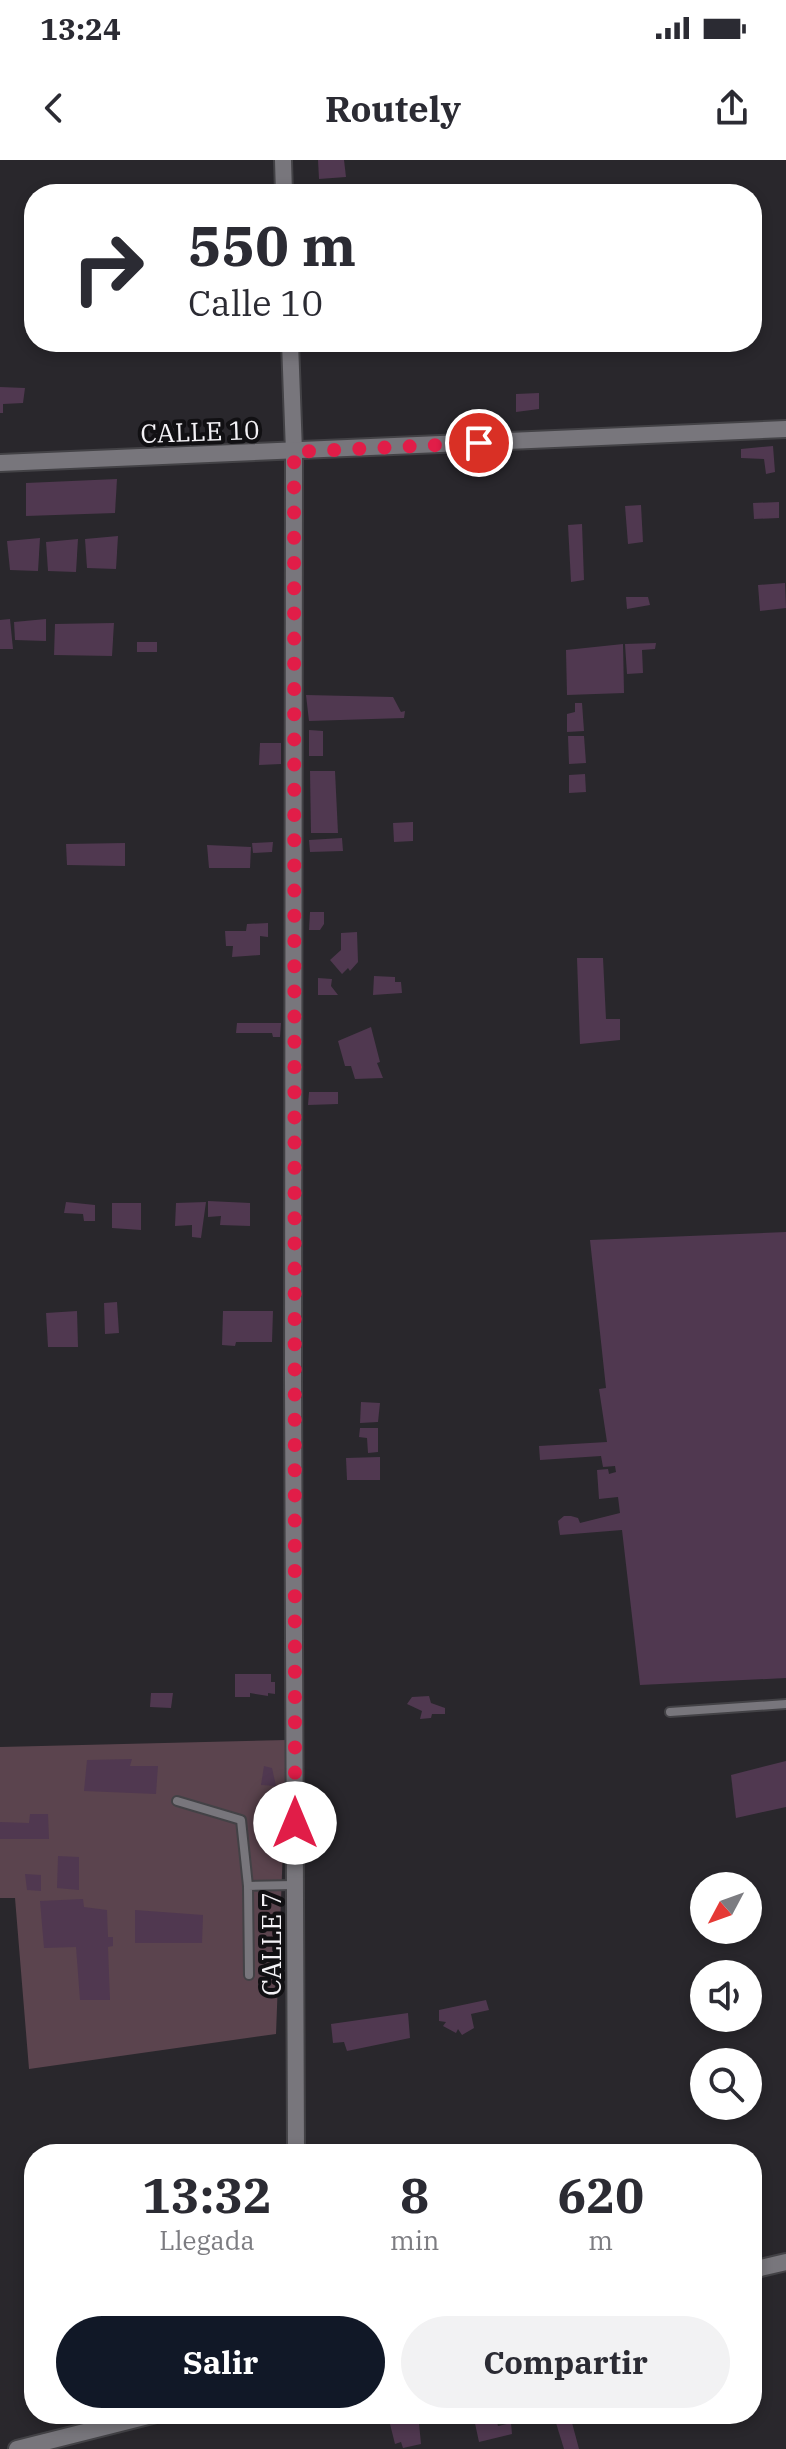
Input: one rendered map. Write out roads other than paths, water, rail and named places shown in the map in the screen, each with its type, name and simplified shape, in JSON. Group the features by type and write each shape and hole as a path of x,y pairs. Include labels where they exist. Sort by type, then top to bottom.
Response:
{"street":[{"path":"283,160 284,184"},
{"name":"CALLE 7","path":"290,352 294,452 296,2144"},
{"name":"CALLE 10","path":"0,463 786,429"},
{"path":"762,2268 786,2262"},
{"path":"17,2449 116,2424"}],"lane":[{"path":"670,1712 786,1704"},
{"path":"177,1801 241,1820 248,1886 249,1975"},
{"path":"248,1886 295,1885"}]}
